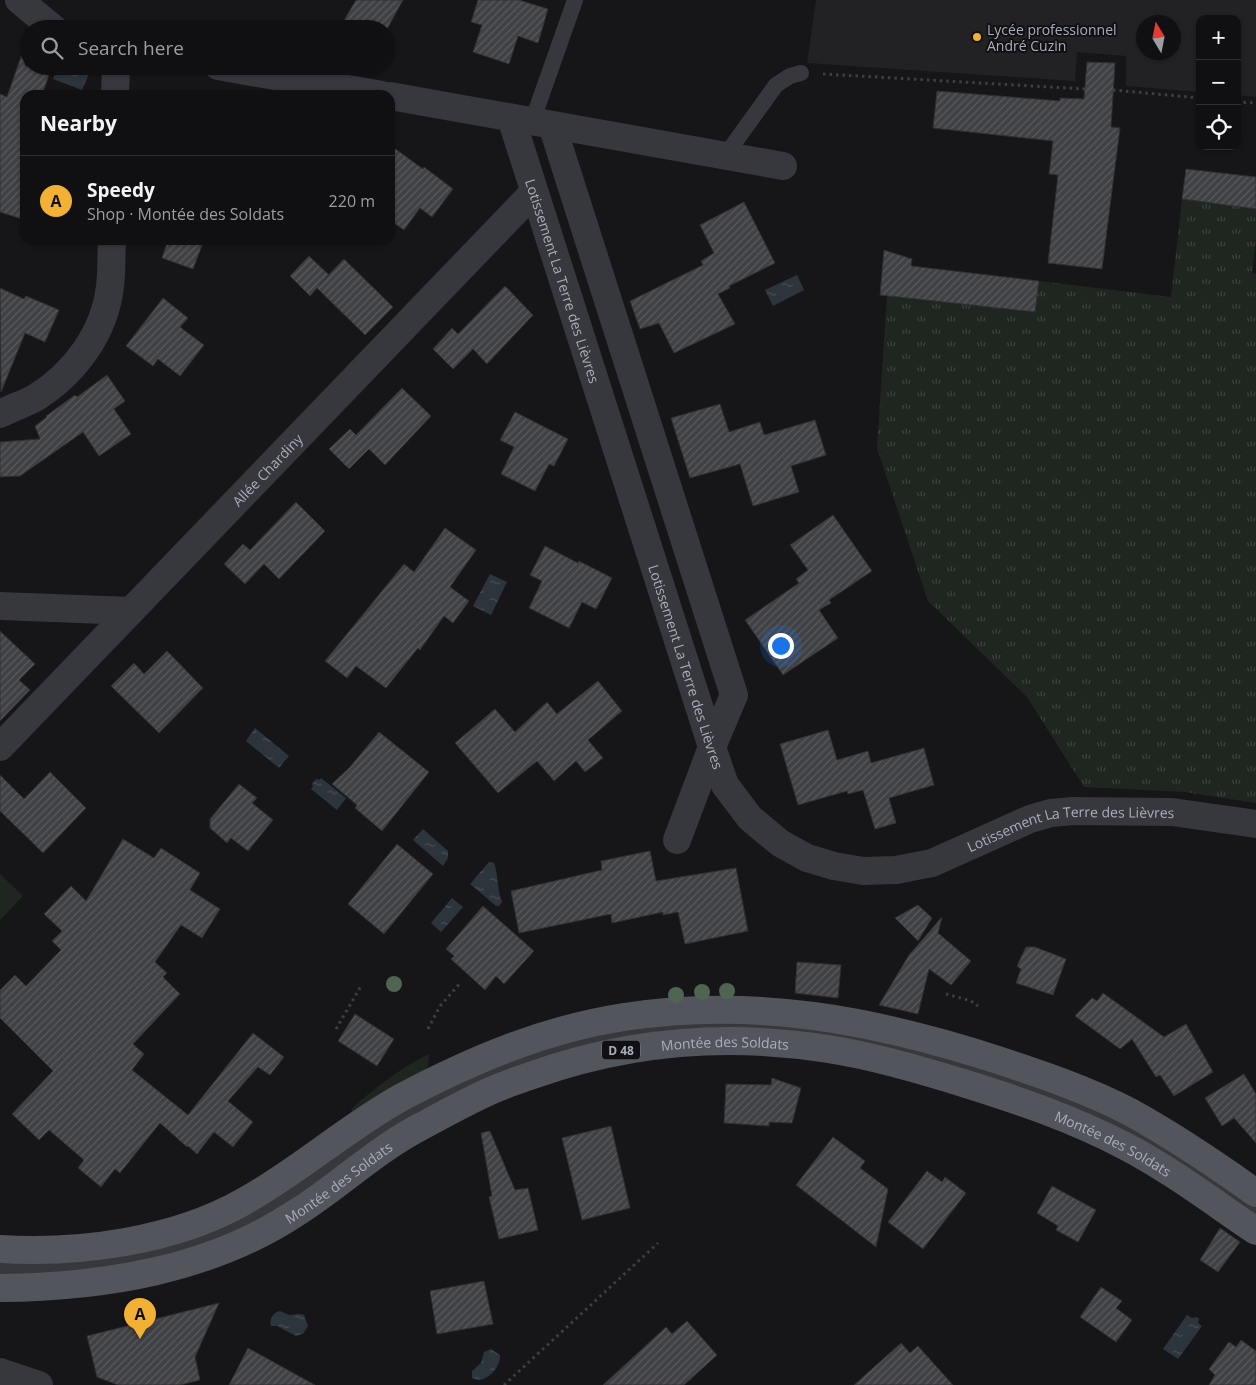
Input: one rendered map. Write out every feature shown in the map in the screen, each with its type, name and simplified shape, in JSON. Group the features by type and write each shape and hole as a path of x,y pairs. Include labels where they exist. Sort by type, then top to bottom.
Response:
{"main road":[{"name":"D 48","path":"0,1249 59,1251 105,1245 192,1225 246,1200 360,1122 401,1098 463,1067 519,1043 585,1025 622,1017 684,1009 769,1011 815,1015 876,1026 956,1047 1071,1085 1129,1112 1252,1184"},
{"name":"Montée des Soldats","path":"0,1288 60,1286 107,1281 150,1272 229,1249 299,1212 390,1144 490,1091 559,1066 601,1054 626,1049 704,1040 827,1048 917,1069 1020,1100 1066,1117 1128,1147 1189,1185 1256,1231"}],"street":[{"path":"19,0 43,20"},
{"path":"115,90 116,75"},
{"path":"269,75 354,90"},
{"path":"395,97 783,166"},
{"path":"532,122 734,694 677,840"},
{"name":"Lotissement La Terre des Lièvres","path":"532,122 534,192 712,748 725,785 750,818 780,843 807,858 834,866 863,871 896,870 932,863 1030,819 1050,812 1172,812 1256,824"},
{"name":"Allée Chardiny","path":"0,747 534,192"},
{"path":"0,414 35,398 62,377 85,354 101,323 110,287 112,245"},
{"path":"0,606 130,611"},
{"path":"0,1372 39,1385"}],"lane":[{"path":"532,122 575,0"},
{"path":"725,156 776,85 790,76 801,74"},
{"path":"0,1271 54,1270 106,1264 188,1245 214,1236 288,1196 372,1134 483,1076 513,1064 596,1037 633,1030 704,1024 769,1026 857,1037 921,1052 1026,1084 1072,1101 1136,1132 1256,1211"}],"path":[{"path":"801,74 1084,89"},
{"path":"1113,90 1196,98"},
{"path":"1241,102 1256,103"},
{"path":"428,1029 440,1006 461,982"},
{"path":"336,1029 362,986"},
{"path":"946,994 971,1001 978,1006"},
{"path":"504,1385 658,1243"}],"shaded area":[{"name":"Lycée professionnel André Cuzin","path":"816,0 1256,0 1256,97 1241,95 1241,15 1196,15 1196,92 1126,86 1126,56 1077,52 1075,81 807,63"}],"green space":[{"path":"1182,199 1256,209 1256,239 1252,273 1256,274 1256,803 1185,792 1084,787 1027,697 928,601 877,448 887,295 1034,312 1039,281 1171,297"},
{"path":"0,874 23,896 0,920"},
{"path":"429,1054 428,1066 424,1074 354,1115 351,1109 369,1094 398,1072"}],"water":[{"path":"55,75 89,75 82,90 53,79"},
{"path":"797,275 804,290 773,306 765,290"},
{"path":"490,574 507,582 491,615 473,606"},
{"path":"255,728 289,756 279,768 246,741"},
{"path":"321,778 346,798 337,810 311,789 316,779 319,780"},
{"path":"423,829 448,851 448,858 443,866 413,840"},
{"path":"489,862 494,863 495,867 502,902 499,906 496,906 470,884"},
{"path":"452,898 463,907 441,932 431,923"},
{"path":"280,1311 289,1315 304,1315 308,1326 303,1334 296,1336 277,1326 271,1326 272,1317"},
{"path":"1187,1315 1192,1318 1197,1317 1199,1319 1198,1323 1202,1326 1178,1359 1163,1349"},
{"path":"491,1349 500,1355 500,1360 495,1370 482,1379 472,1378 472,1371 481,1363 484,1352"}],"building":[{"path":"356,0 403,0 392,20 344,20"},
{"path":"478,0 519,0 548,9 538,43 518,36 509,64 473,52 482,25 471,22"},
{"path":"20,60 20,75 49,75 44,90 20,90 20,218 0,212 0,94 7,97"},
{"path":"1087,62 1115,63 1111,127 1120,128 1102,269 1048,263 1058,175 1049,174 1053,141 933,128 937,91 1060,101 1060,98 1084,99"},
{"path":"395,149 453,189 432,217 420,208 404,230 395,224"},
{"path":"1186,169 1256,177 1256,209 1182,199"},
{"path":"744,202 775,263 729,286 730,288 718,294 735,324 674,353 659,323 640,329 630,301 703,265 701,261 714,253 700,225"},
{"path":"166,245 202,245 193,269 162,258"},
{"path":"884,250 912,259 911,266 1039,281 1035,312 880,295"},
{"path":"309,256 329,275 344,259 393,307 365,335 317,288 310,296 290,276"},
{"path":"505,286 533,315 487,364 473,349 453,369 433,349 452,328 458,334"},
{"path":"0,288 24,299 26,296 59,310 45,342 25,333 1,392"},
{"path":"163,298 188,318 180,327 204,345 180,376 158,359 153,366 126,346"},
{"path":"107,375 125,401 114,409 131,434 99,456 83,432 20,476 0,477 0,442 40,439 35,426 75,395 77,397"},
{"path":"402,388 431,416 385,465 369,449 349,469 329,449 350,429 356,435"},
{"path":"720,404 729,432 760,422 764,435 815,420 826,455 791,466 799,492 753,506 740,464 690,478 671,418"},
{"path":"515,412 568,439 554,466 549,464 535,491 501,474 514,447 500,440"},
{"path":"296,502 325,531 279,579 264,564 245,584 224,564 243,544 250,550"},
{"path":"833,515 872,571 829,600 831,603 819,610 838,638 783,675 745,620 799,583 796,579 808,570 790,545"},
{"path":"445,528 476,550 450,587 469,601 453,623 444,616 420,650 418,648 386,688 356,666 347,678 325,661 404,564 414,572"},
{"path":"545,546 612,578 596,609 582,602 569,628 529,608 542,581 530,575"},
{"path":"0,631 35,664 19,680 30,690 0,721"},
{"path":"167,651 203,688 159,733 111,686 134,663 144,674"},
{"path":"598,681 622,711 588,740 603,758 585,772 576,761 554,781 537,761 498,793 455,743 495,709 515,732 547,702 557,714"},
{"path":"828,730 837,760 868,751 871,763 924,748 934,785 889,798 896,823 875,829 863,790 848,794 847,791 798,805 780,744"},
{"path":"379,732 429,772 382,831 355,808 357,805 332,784 350,767"},
{"path":"50,772 86,808 43,853 0,811 0,775 24,799"},
{"path":"239,784 257,798 252,803 273,820 248,851 231,838 227,843 210,828 210,819"},
{"path":"123,839 154,858 161,848 200,873 190,890 220,909 202,938 181,925 155,962 167,973 163,977 180,994 133,1044 144,1054 132,1070 188,1115 253,1033 284,1057 270,1075 258,1067 228,1101 253,1122 233,1147 214,1132 197,1154 160,1123 120,1173 115,1169 101,1187 78,1168 84,1160 49,1130 39,1140 12,1114 53,1071 0,1018 0,990 15,975 26,986 61,950 52,941 62,931 44,914 71,886 86,901"},
{"path":"397,844 433,874 384,934 348,904"},
{"path":"650,851 656,881 736,868 748,931 685,944 678,912 663,915 663,912 612,923 611,914 519,933 511,891 602,870 601,861"},
{"path":"918,905 932,918 918,941 895,918"},
{"path":"483,906 534,951 504,984 496,976 485,990 451,959 454,956 446,949"},
{"path":"942,917 938,933 971,961 951,985 929,969 918,1014 879,1005 909,955"},
{"path":"1026,947 1035,947 1066,959 1053,995 1016,983 1021,969 1017,966"},
{"path":"797,962 841,965 838,998 795,993"},
{"path":"1103,993 1164,1037 1186,1024 1213,1072 1174,1096 1160,1075 1156,1077 1132,1039 1120,1049 1075,1016 1092,998 1097,1001"},
{"path":"355,1014 394,1039 377,1066 338,1041"},
{"path":"1244,1074 1256,1094 1256,1143 1234,1118 1222,1126 1205,1098"},
{"path":"772,1078 801,1088 792,1123 769,1122 769,1126 724,1123 726,1084 771,1085"},
{"path":"611,1126 630,1208 582,1220 562,1138"},
{"path":"490,1131 515,1190 528,1188 538,1230 499,1239 489,1197 492,1196 481,1133"},
{"path":"833,1137 865,1161 860,1168 888,1189 876,1247 796,1185"},
{"path":"927,1171 942,1182 945,1177 966,1193 923,1249 888,1222"},
{"path":"1052,1186 1096,1210 1078,1242 1056,1230 1058,1226 1037,1213"},
{"path":"1220,1228 1240,1242 1218,1272 1200,1260"},
{"path":"484,1281 493,1324 437,1334 430,1291"},
{"path":"1101,1287 1122,1301 1116,1308 1132,1320 1116,1342 1080,1317"},
{"path":"219,1303 195,1357 200,1380 180,1385 118,1385 97,1377 87,1336"},
{"path":"687,1321 717,1355 684,1385 603,1385 666,1327 672,1334"},
{"path":"1241,1340 1256,1351 1256,1385 1209,1385 1215,1375 1209,1369 1229,1342 1236,1347"},
{"path":"901,1343 910,1353 918,1346 953,1385 854,1385"},
{"path":"248,1348 315,1385 229,1385"}],"place":[{"name":"Lycée professionnel André Cuzin","path":"977,37"},
{"name":"Speedy","path":"140,1339"}]}
